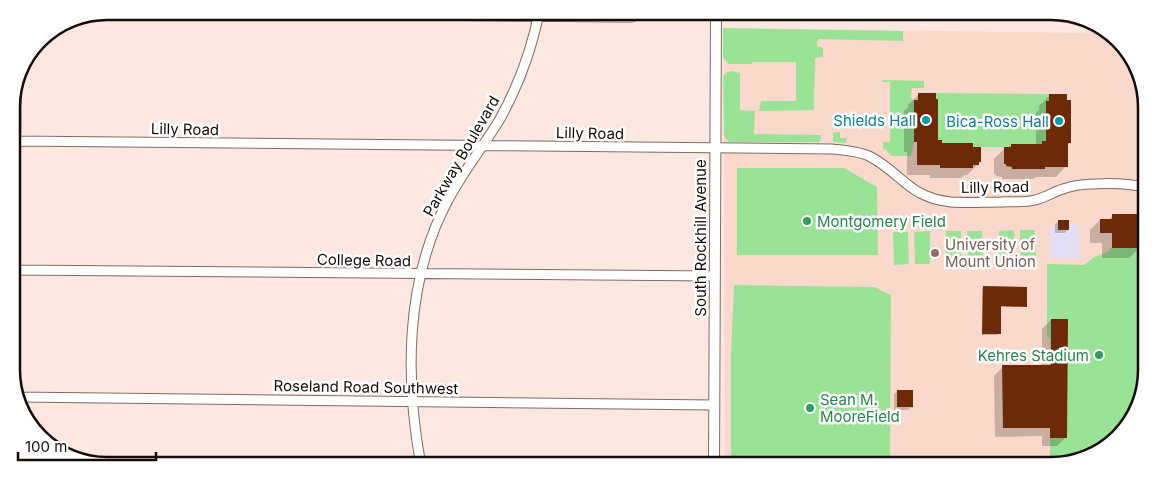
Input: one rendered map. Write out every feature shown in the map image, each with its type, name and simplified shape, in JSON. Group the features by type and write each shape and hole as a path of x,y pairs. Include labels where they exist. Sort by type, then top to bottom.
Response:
{"street":[{"name":"Parkway Boulevard","path":"420,457 413,402 413,328 421,274 430,240 446,204 501,117 526,59 537,20"},
{"name":"South Rockhill Avenue","path":"714,457 716,20"},
{"name":"Lilly Road","path":"20,141 850,151 867,155 918,192 951,202 1036,200 1064,188 1083,185 1124,184 1138,187"},
{"name":"College Road","path":"20,270 715,276"},
{"name":"Roseland Road Southwest","path":"24,396 714,405"}],"shaded area":[{"name":"University of Mount Union","path":"723,28 1086,33 1087,28 1099,35 1120,54 1135,85 1138,107 1138,370 1133,398 1120,423 1104,439 1094,445 1079,452 1056,457 725,457"},
{"path":"1058,220 1069,220 1069,224 1079,224 1080,258 1050,258 1050,226 1058,226"}],"green space":[{"path":"723,28 903,31 903,41 818,39 817,46 823,48 823,57 815,58 814,110 761,111 759,110 761,101 796,101 796,62 729,64 723,58"},
{"path":"727,72 740,73 740,110 755,111 754,134 821,135 819,142 729,142 724,136 723,76"},
{"path":"882,80 924,81 924,88 912,88 911,98 914,100 914,142 911,156 892,156 883,148 883,142 890,142 890,82 882,82"},
{"path":"936,93 1049,94 1049,101 1046,101 1046,141 1042,141 1042,144 1011,144 1010,147 973,147 973,143 942,143 942,140 938,140 938,100 936,99"},
{"path":"840,132 840,138 847,138 846,143 833,142 833,133"},
{"name":"Montgomery Field","path":"737,168 844,168 877,187 878,255 737,255"},
{"name":"Kehres Stadium","path":"1112,214 1138,214 1138,370 1133,398 1120,423 1104,439 1079,452 1050,457 1050,339 1047,335 1047,264 1084,265 1096,256 1108,252 1112,248 1112,233 1100,233 1100,219 1112,219"},
{"path":"1014,230 1015,263 999,263 999,231"},
{"path":"1020,230 1035,230 1036,263 1021,263"},
{"path":"930,231 930,264 915,264 914,232"},
{"path":"946,231 961,231 961,264 946,264"},
{"path":"967,231 982,231 983,263 968,264"},
{"path":"893,232 908,232 909,264 894,265"},
{"name":"Sean M. MooreField","path":"734,285 874,287 891,295 890,457 731,457 731,351"}],"building":[{"name":"Shields Hall","path":"918,93 936,93 936,99 938,99 938,140 942,140 942,143 973,143 973,147 981,147 981,162 979,162 979,165 973,165 973,168 940,168 940,165 917,165 917,142 914,142 914,100 918,100"},
{"name":"Bica-Ross Hall","path":"1049,94 1067,94 1067,100 1071,100 1071,143 1068,143 1068,167 1012,169 1012,167 1006,166 1004,164 1004,147 1011,147 1011,144 1042,144 1042,141 1046,141 1046,101 1049,101"},
{"path":"1112,214 1138,214 1138,248 1112,248 1112,233 1100,233 1100,219 1112,219"},
{"path":"1058,220 1069,220 1069,230 1058,230"},
{"path":"983,286 1027,287 1027,307 1001,306 1001,334 982,334"},
{"path":"1051,319 1068,319 1067,438 1050,438 1050,428 1003,428 1002,365 1051,365"},
{"path":"897,390 913,390 913,407 897,407"}],"place":[{"name":"Shields Hall","path":"926,120"},
{"name":"Bica-Ross Hall","path":"1059,121"},
{"name":"Montgomery Field","path":"807,221"},
{"name":"University of Mount Union","path":"935,253"},
{"name":"Kehres Stadium","path":"1099,355"},
{"name":"Sean M. MooreField","path":"810,408"}]}
